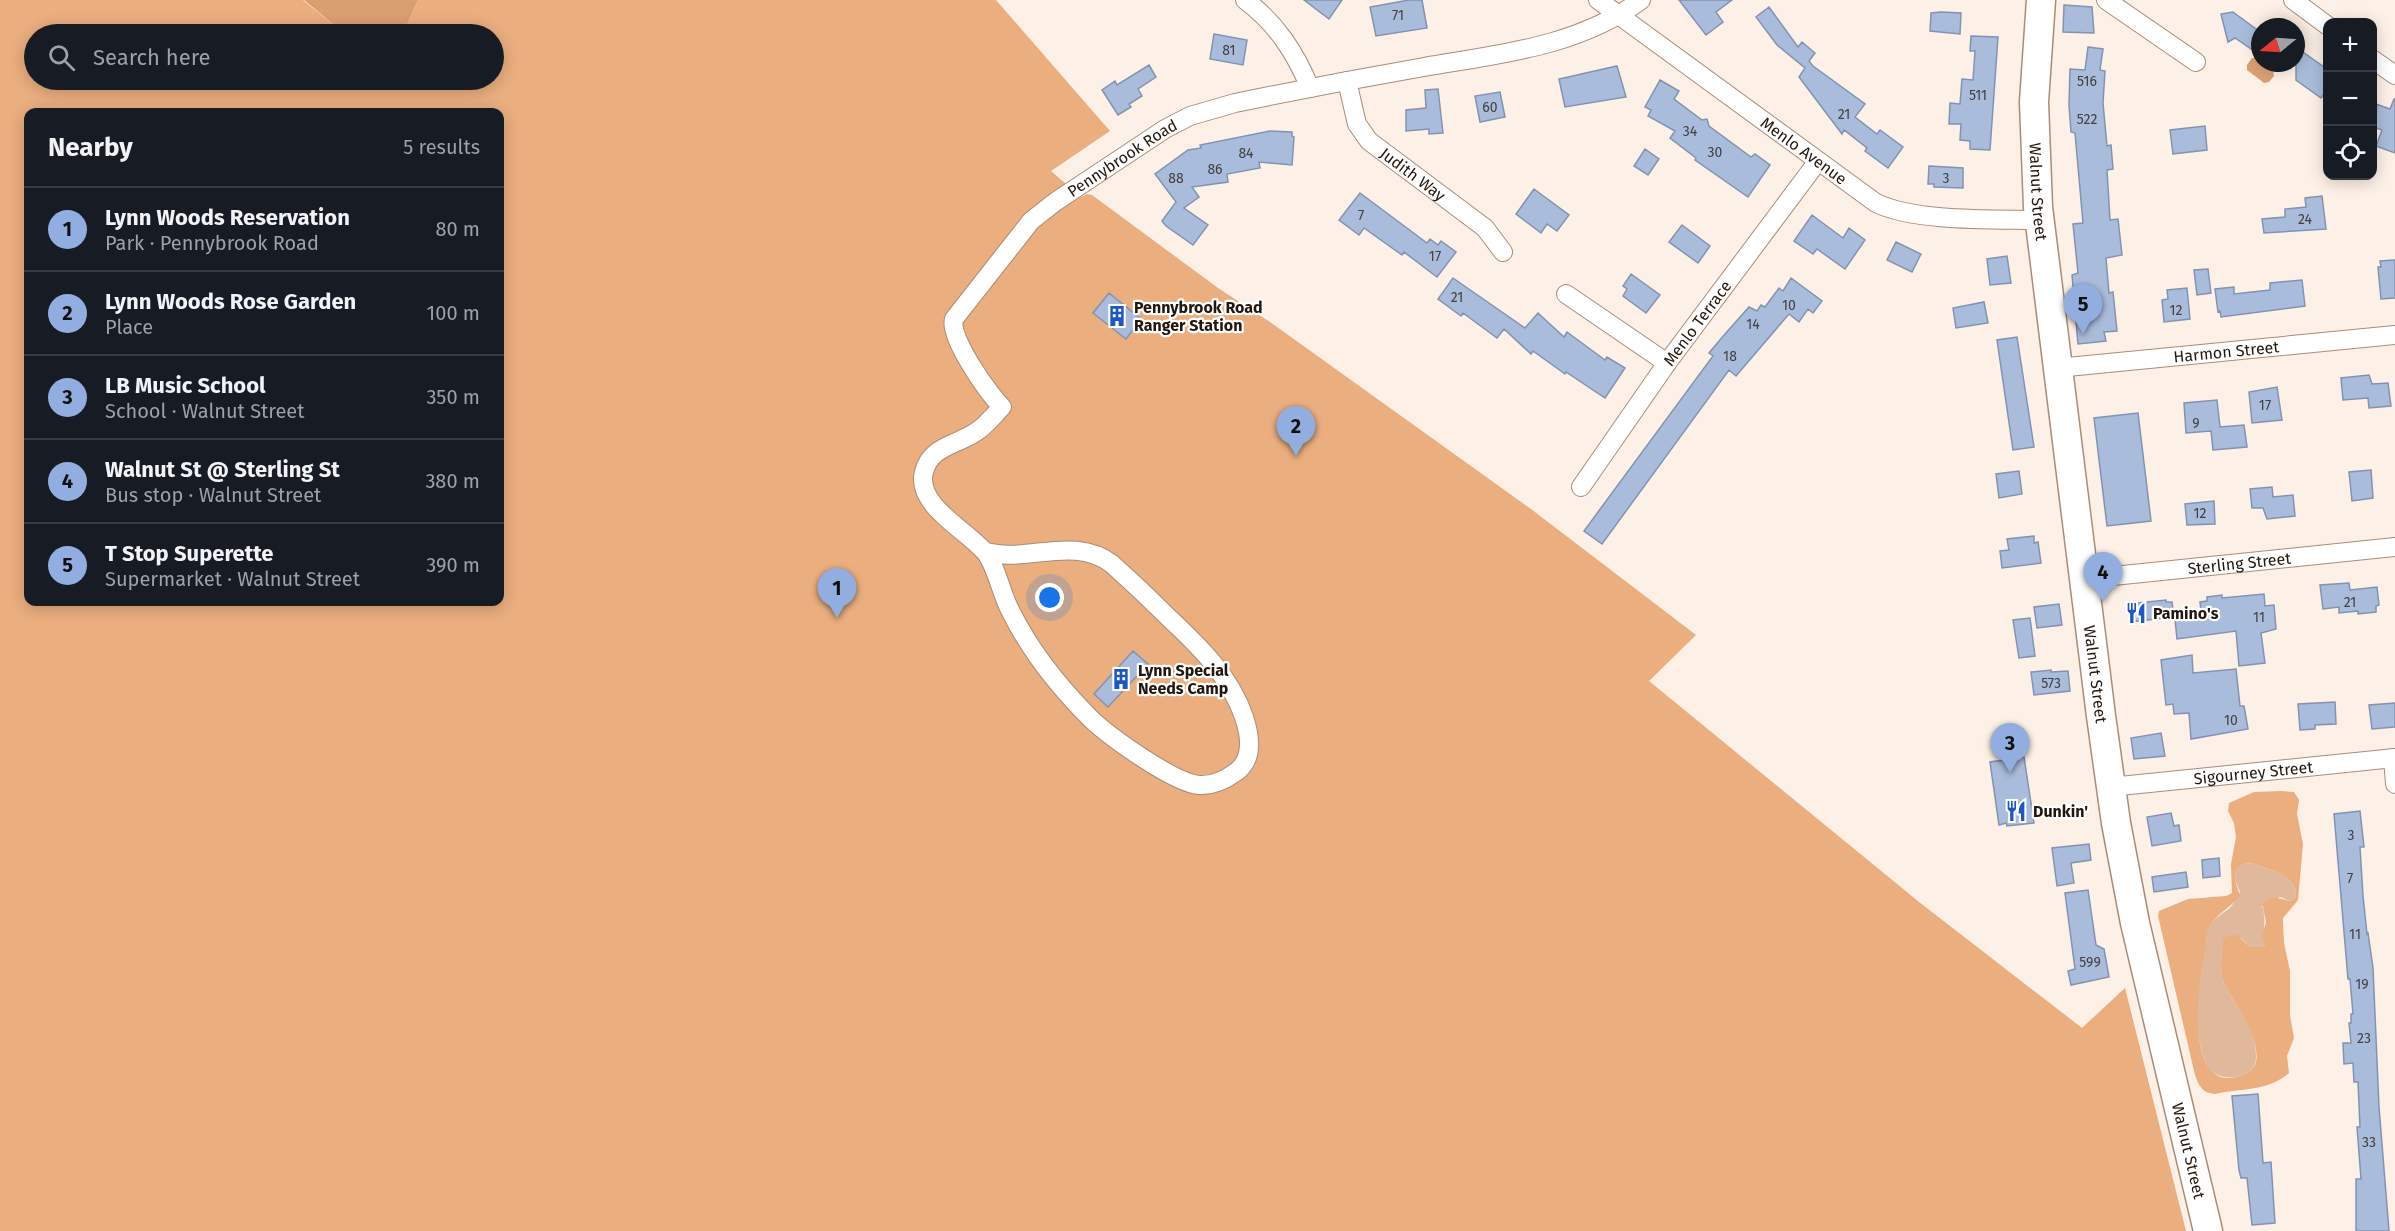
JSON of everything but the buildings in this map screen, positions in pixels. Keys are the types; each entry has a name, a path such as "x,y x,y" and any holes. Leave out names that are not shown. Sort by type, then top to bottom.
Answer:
{"main road":[{"name":"Walnut Street","path":"2041,0 2034,102 2039,220 2110,787 2137,933 2208,1231"}],"street":[{"path":"1245,0 1279,30 1300,62 1310,87"},
{"name":"Menlo Avenue","path":"1598,0 1868,198 1894,211 1916,215 2039,220"},
{"name":"Pennybrook Road","path":"986,552 1013,556 1054,551 1084,551 1098,555 1112,564 1193,640 1224,677 1243,716 1249,739 1248,755 1240,769 1214,783 1198,785 1183,782 1132,750 1092,719 1058,681 1011,612 986,552 947,520 930,499 924,481 924,471 933,455 980,429 1002,407 973,367 954,332 952,324 955,317 1031,221 1141,143 1176,123 1206,111 1310,87 1543,45 1588,31 1619,16 1641,0"},
{"path":"2106,0 2196,62"},
{"path":"2293,0 2323,22"},
{"path":"2377,62 2395,75"},
{"name":"Judith Way","path":"1347,81 1357,124 1365,137 1485,228 1503,252"},
{"name":"Menlo Terrace","path":"1581,487 1667,363 1818,161"},
{"path":"1566,294 1667,363"},
{"name":"Harmon Street","path":"2057,368 2395,335"},
{"name":"Sterling Street","path":"2084,579 2395,547"},
{"path":"2394,758 2395,784"},
{"name":"Sigourney Street","path":"2110,787 2394,758"}],"shaded area":[{"path":"0,0 303,0 333,24 24,24 24,90 504,90 504,24 407,24 418,0 996,0 1110,131 1051,171 1081,197 1087,194 1092,195 1218,288 1270,322 1531,509 1696,635 1649,681 1919,902 2082,1028 2125,988 2186,1231 0,1231"},
{"path":"304,0 418,0 407,24 333,24"},
{"path":"2251,59 2251,72 2273,72 2274,76 2269,82 2264,83 2247,70"},
{"path":"2254,792 2294,792 2299,800 2297,814 2303,844 2298,900 2283,918 2284,943 2290,971 2290,1015 2294,1038 2287,1056 2289,1073 2281,1079 2263,1086 2215,1094 2202,1088 2195,1075 2158,916 2159,911 2188,899 2226,896 2232,893 2231,864 2236,837 2234,823 2228,811 2229,803","holes":["2252,863 2287,878 2295,889 2296,897 2290,901 2274,897 2262,903 2266,922 2262,936 2265,945 2262,947 2250,947 2236,934 2223,938 2222,978 2250,1031 2256,1052 2256,1062 2248,1073 2221,1077 2209,1068 2201,1051 2198,1004 2203,960 2209,928 2215,919 2240,896 2235,880 2236,870 2243,864"]},
{"path":"2252,863 2287,878 2295,889 2296,897 2290,901 2280,897 2262,906 2265,945 2262,947 2250,947 2241,938 2224,938 2222,978 2249,1028 2256,1058 2254,1066 2249,1071 2242,1075 2226,1077 2218,1075 2207,1065 2199,1041 2197,1000 2199,973 2209,926 2230,908 2240,892 2235,880 2236,870 2243,864"}],"place":[{"name":"Pennybrook Road Ranger Station","path":"1117,316"},
{"name":"T Stop Superette","path":"2083,334"},
{"name":"Lynn Woods Rose Garden","path":"1296,456"},
{"name":"Walnut St @ Sterling St","path":"2103,602"},
{"name":"Pamino's","path":"2136,613"},
{"name":"Lynn Woods Reservation","path":"837,618"},
{"name":"Lynn Special Needs Camp","path":"1121,679"},
{"name":"LB Music School","path":"2010,773"},
{"name":"Dunkin'","path":"2016,811"}]}
